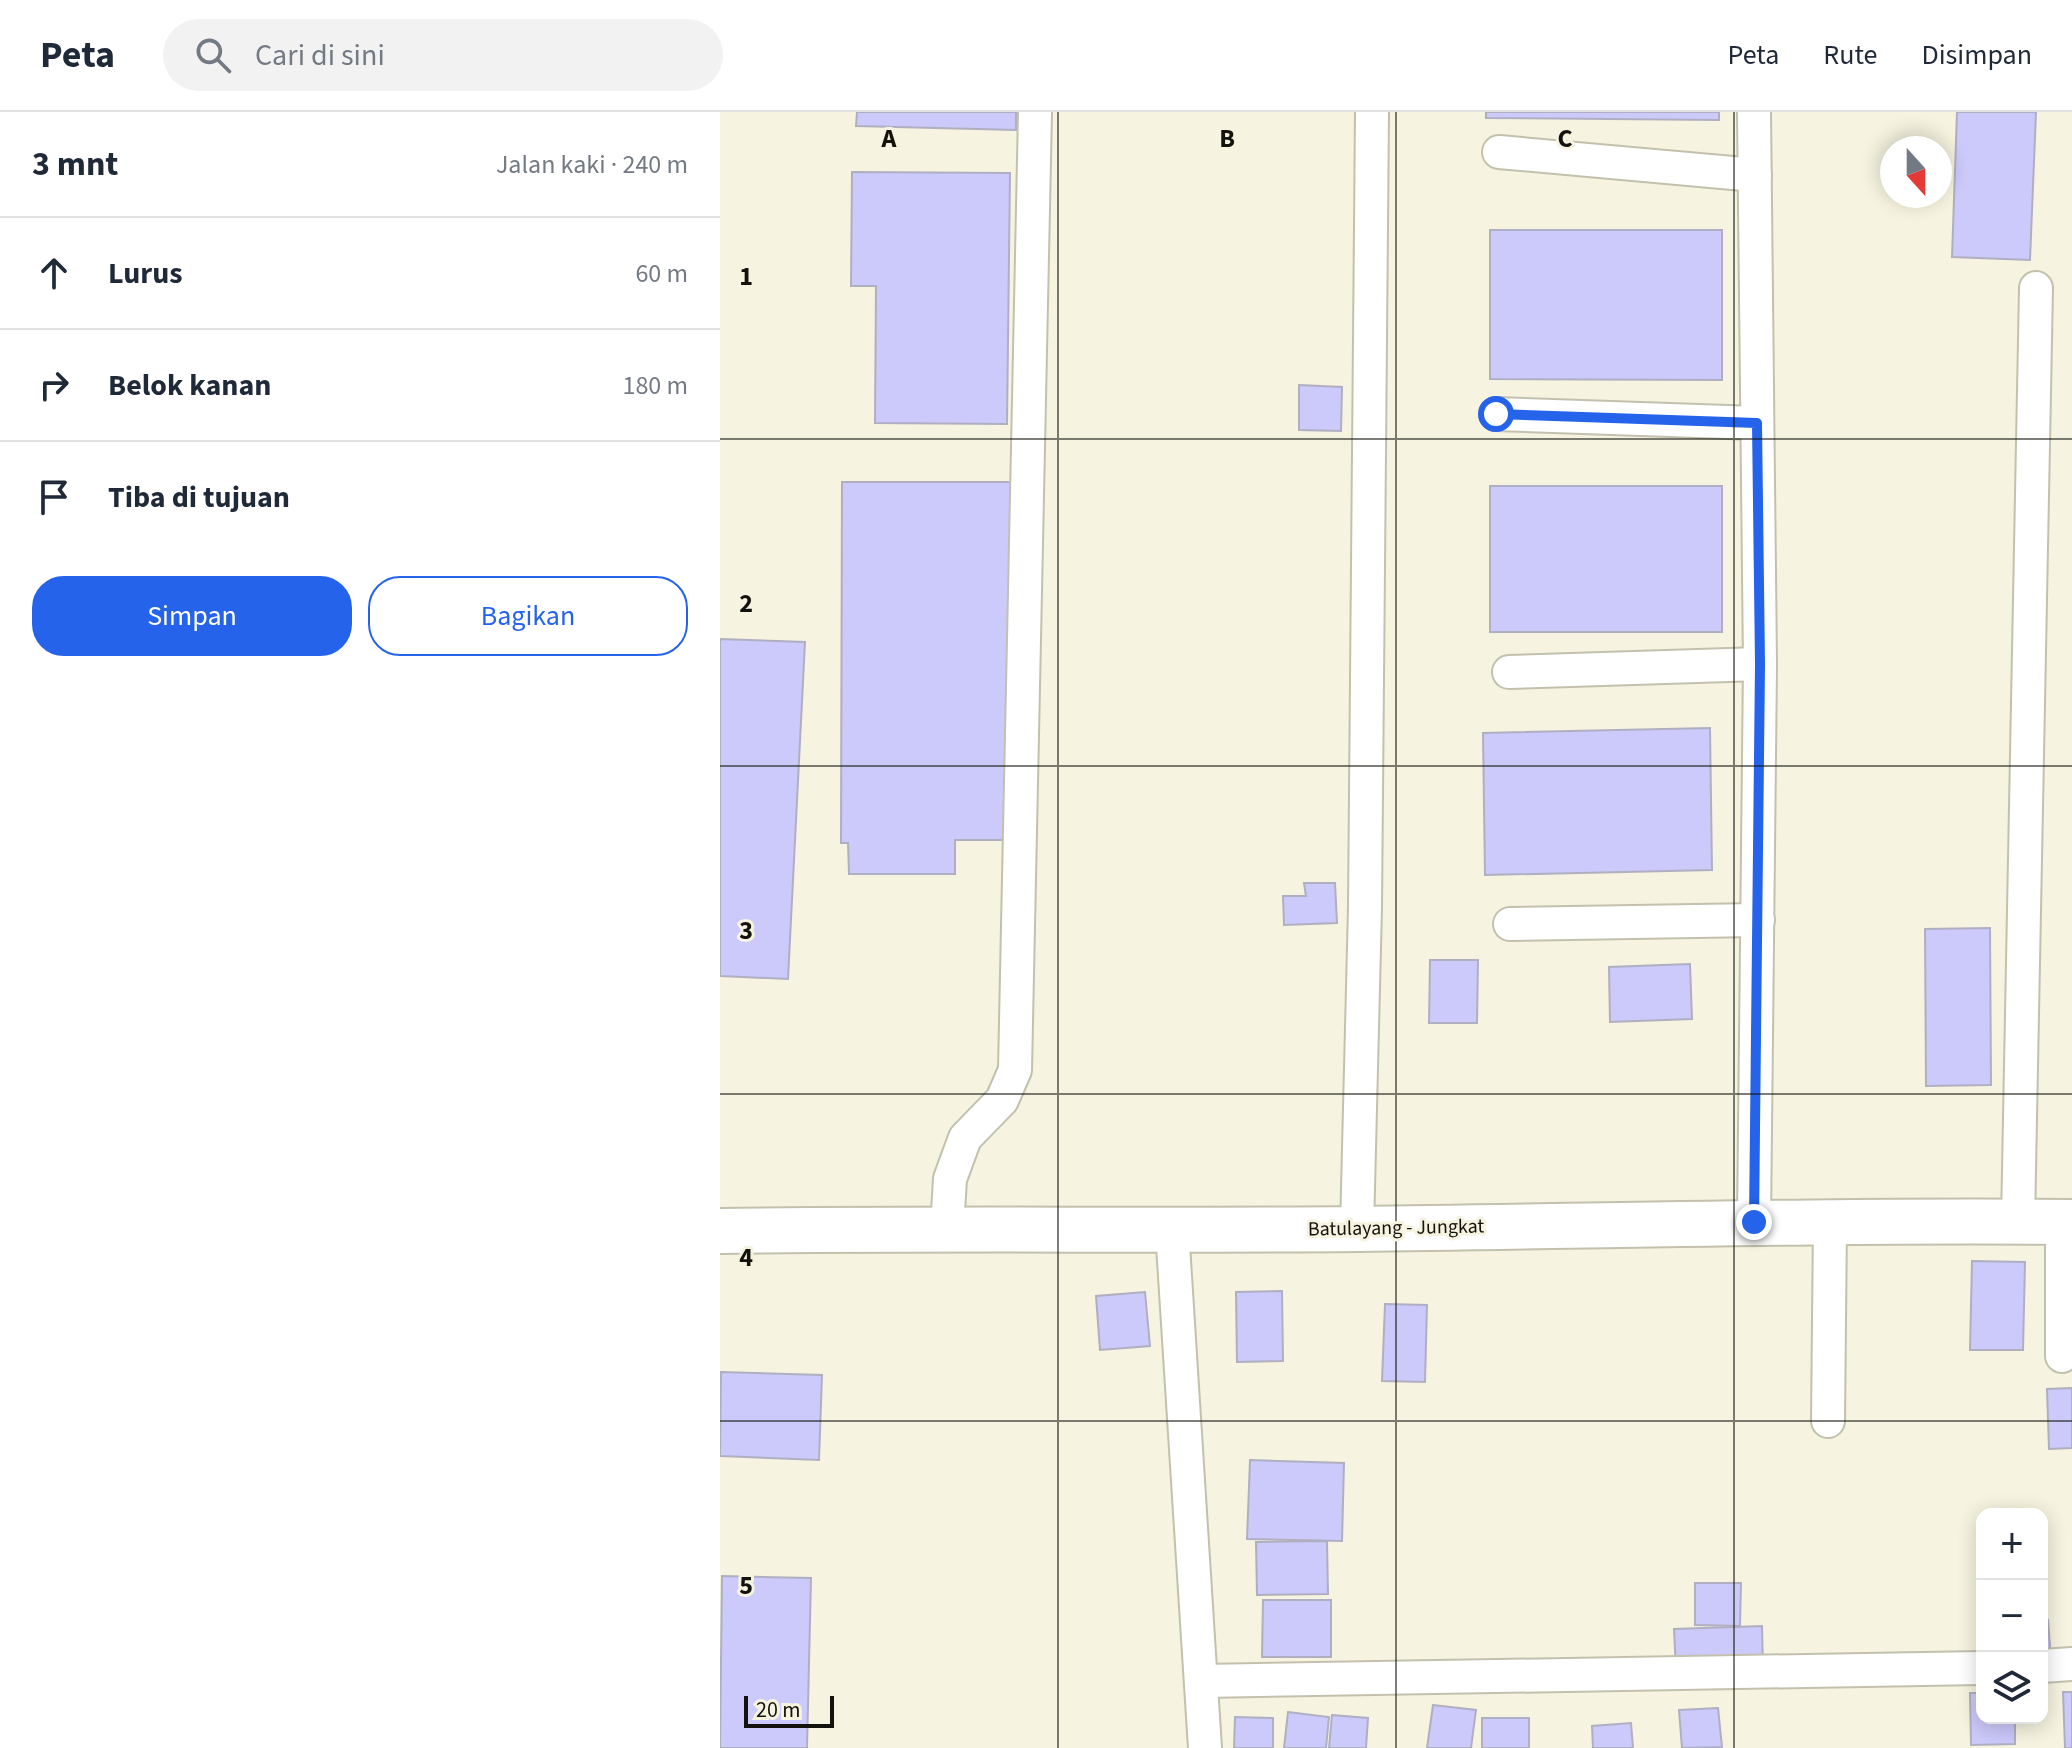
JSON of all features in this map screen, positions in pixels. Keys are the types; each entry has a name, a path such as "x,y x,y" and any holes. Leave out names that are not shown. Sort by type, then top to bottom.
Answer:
{"highway":[{"name":"Batulayang - Jungkat","path":"720,1231 2067,1222"}],"street":[{"path":"947,1228 950,1179 965,1138 1002,1100 1015,1070 1035,112"},
{"path":"1357,1229 1365,907 1372,112"},
{"path":"1754,112 1760,664 1754,1222"},
{"path":"1499,152 1755,175"},
{"path":"2018,1222 2036,288"},
{"path":"1496,414 1757,423"},
{"path":"1509,672 1760,664"},
{"path":"1510,924 1758,920"},
{"path":"1828,1421 1830,1222"},
{"path":"2062,1356 2067,1222"},
{"path":"1172,1229 1205,1748"},
{"path":"2048,1666 2072,1664"},
{"path":"1202,1681 1976,1668"}],"building":[{"path":"857,112 1016,112 1016,130 856,126"},
{"path":"1486,112 1719,112 1719,120 1486,118"},
{"path":"1957,112 2036,112 2030,260 1952,257"},
{"path":"852,172 1010,173 1007,424 875,423 876,286 851,286"},
{"path":"1490,230 1722,230 1722,380 1490,379"},
{"path":"1299,385 1342,387 1341,431 1299,430"},
{"path":"842,482 1010,482 1010,840 955,840 955,874 849,874 848,843 841,843"},
{"path":"1490,486 1722,486 1722,632 1490,632"},
{"path":"720,639 805,642 788,979 720,976"},
{"path":"1710,728 1712,870 1485,875 1483,733"},
{"path":"1304,883 1335,883 1337,923 1284,925 1283,896 1306,896"},
{"path":"1990,928 1991,1085 1926,1086 1925,929"},
{"path":"1430,960 1478,960 1477,1023 1429,1023"},
{"path":"1690,964 1692,1019 1610,1022 1609,967"},
{"path":"1972,1261 2025,1262 2023,1350 1970,1350"},
{"path":"1282,1291 1283,1361 1237,1362 1236,1292"},
{"path":"1145,1292 1150,1346 1100,1350 1096,1296"},
{"path":"1385,1304 1427,1305 1425,1382 1382,1381"},
{"path":"721,1372 822,1375 819,1460 720,1456"},
{"path":"2072,1388 2072,1448 2049,1449 2047,1389"},
{"path":"1250,1460 1344,1463 1342,1541 1247,1539"},
{"path":"1327,1541 1328,1594 1257,1595 1256,1542"},
{"path":"722,1576 811,1578 807,1748 720,1748"},
{"path":"1695,1583 1741,1583 1740,1626 1695,1625"},
{"path":"1263,1600 1331,1600 1331,1657 1262,1657"},
{"path":"2048,1620 2051,1659 2048,1659"},
{"path":"1762,1626 1763,1668 1676,1671 1674,1629"},
{"path":"2063,1692 2072,1692 2072,1748 2065,1748"},
{"path":"1970,1693 1976,1693 1976,1724 2015,1724 2015,1744 1971,1745"},
{"path":"1433,1705 1476,1710 1471,1748 1427,1748"},
{"path":"1718,1708 1722,1747 1682,1748 1679,1710"},
{"path":"1288,1712 1329,1717 1326,1748 1284,1748"},
{"path":"1332,1715 1368,1718 1366,1748 1329,1748"},
{"path":"1235,1717 1273,1718 1273,1748 1234,1748"},
{"path":"1482,1718 1529,1718 1529,1748 1482,1748"},
{"path":"1631,1723 1633,1748 1593,1748 1592,1726"}],"route":[{"path":"1496,414 1757,423 1760,664 1754,1222"}]}
